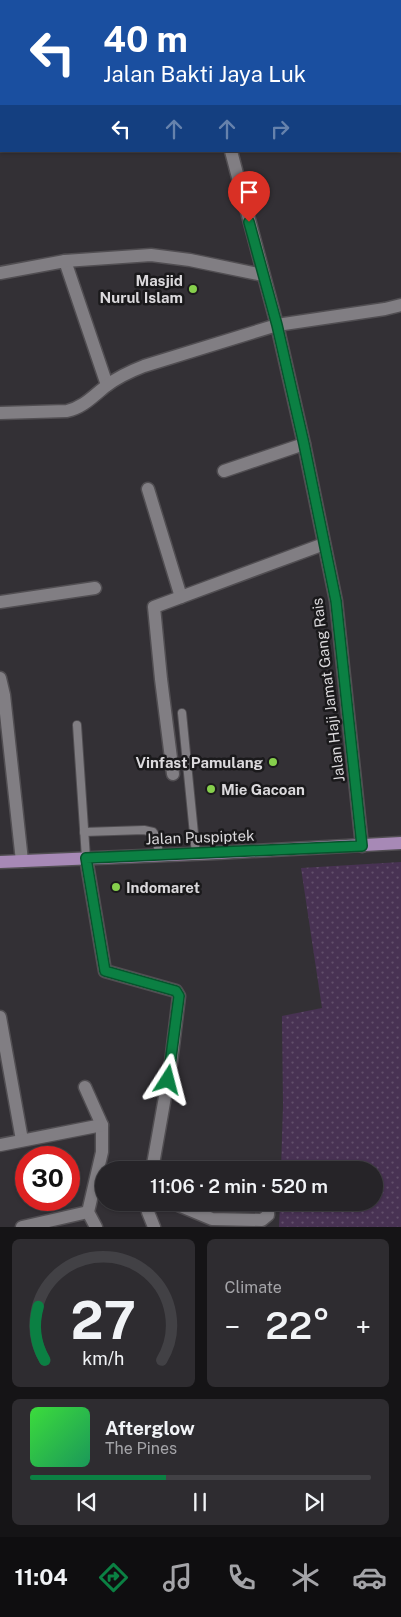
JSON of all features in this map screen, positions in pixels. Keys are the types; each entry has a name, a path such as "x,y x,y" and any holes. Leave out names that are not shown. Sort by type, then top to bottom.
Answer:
{"main road":[{"name":"Jalan Puspiptek","path":"0,862 159,856 401,843"}],"street":[{"name":"Jalan Haji Jamat Gang Rais","path":"231,152 277,325 324,544 338,620 362,846"},
{"path":"0,273 66,261 160,256 263,275"},
{"path":"66,261 107,385"},
{"path":"0,413 67,411 77,408 107,385 144,366 277,325 401,305"},
{"path":"224,471 304,444"},
{"path":"148,490 181,596"},
{"path":"172,774 155,606 324,544"},
{"path":"0,602 95,588"},
{"path":"0,678 4,695 22,861"},
{"path":"86,858 105,971 176,991 179,996 171,1064 154,1161"},
{"path":"0,1017 22,1140"},
{"path":"85,1087 102,1125 102,1152 88,1212 96,1227"},
{"path":"0,1145 102,1125"},
{"path":"148,1211 154,1227"},
{"path":"193,1211 212,1219 262,1220 268,1216 268,1211"},
{"path":"22,1227 88,1212"}],"lane":[{"path":"182,713 196,854"},
{"path":"77,725 86,858"},
{"path":"84,832 144,830 153,832 157,838 159,856"}],"shaded area":[{"path":"401,862 401,1227 279,1227 280,1211 383,1211 383,1161 281,1161 282,1016 322,1008 301,868"}],"place":[{"name":"Masjid Nurul Islam","path":"193,289"},
{"name":"Vinfast Pamulang","path":"273,762"},
{"name":"Mie Gacoan","path":"211,789"},
{"name":"Indomaret","path":"116,887"}],"route":[{"path":"168,1080 179,996 176,991 105,971 86,858 362,846 336,601 304,444 277,325 249,222"}]}
